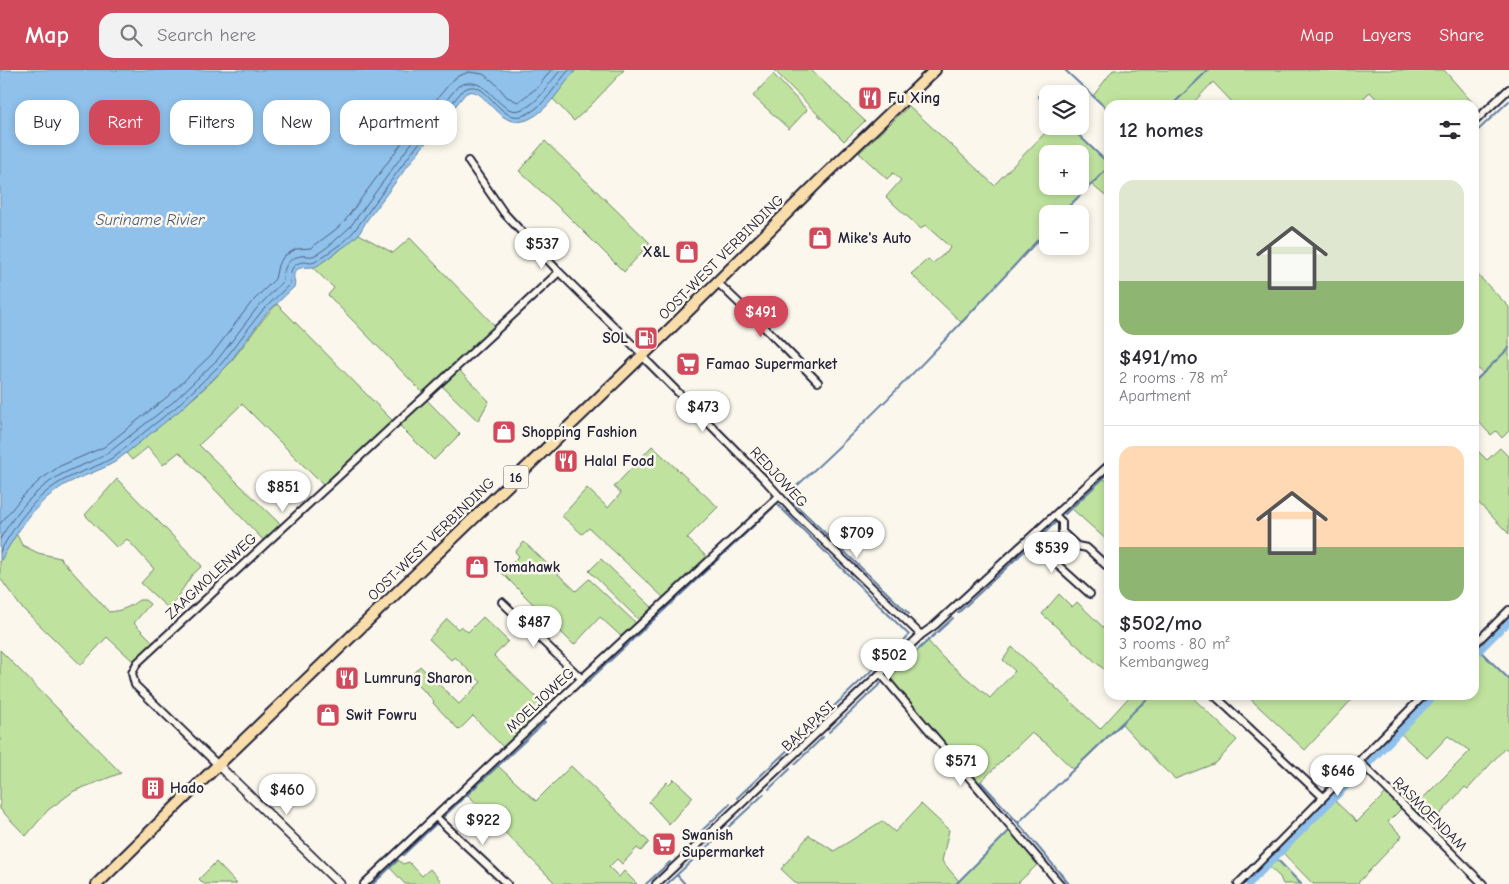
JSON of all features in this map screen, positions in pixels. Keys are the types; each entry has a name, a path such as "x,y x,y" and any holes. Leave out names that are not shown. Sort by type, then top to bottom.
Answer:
{"main road":[{"name":"OOST-WEST VERBINDING","path":"97,884 935,70"}],"street":[{"path":"1479,117 1509,89"},
{"name":"REDJOWEG","path":"468,161 504,213 559,272 643,355 779,496 920,635"},
{"name":"ZAAGMOLENWEG","path":"218,765 136,685 132,672 138,663 559,272"},
{"path":"717,282 818,382"},
{"name":"BAKAPASI","path":"656,884 881,674 920,635 935,626 1104,470"},
{"name":"MOELJOWEG","path":"364,884 439,820 582,679 779,496"},
{"path":"1055,515 1062,522 1062,532 1077,546 1088,548 1104,563"},
{"path":"1029,539 1090,594"},
{"path":"502,602 582,679"},
{"path":"1479,640 1509,610"},
{"path":"881,674 1060,884"},
{"path":"1219,700 1324,796"},
{"path":"1238,884 1419,700"},
{"name":"RASMOENDAM","path":"1359,761 1483,884"},
{"path":"218,765 340,884"},
{"path":"439,820 507,884"}],"green space":[{"path":"576,70 624,70 574,121 553,99"},
{"path":"774,70 811,70 865,121 844,141"},
{"path":"1113,70 1444,70 1470,100 1377,100 1370,92 1361,100 1230,100 1213,82 1196,100 1104,100 1104,106 1093,96"},
{"path":"773,74 807,110 789,129 753,96"},
{"path":"909,106 994,185 1043,135 1078,135 1089,145 1039,145 1039,195 1080,195 1070,205 1039,205 1039,238 962,323 911,274 928,259 933,263 948,251 950,247 925,225 921,229 886,197 901,180 893,173 887,179 859,153"},
{"path":"545,141 650,243 624,272 566,214 519,171"},
{"path":"1089,145 1104,159 1104,195 1091,184 1089,186"},
{"path":"359,234 393,253 410,238 496,327 437,381 422,392 328,295 334,288 313,268 336,253"},
{"path":"1479,276 1509,307 1509,431 1502,438 1496,431 1491,435 1479,422 1479,377 1483,373 1479,369"},
{"path":"277,304 393,421 324,486 242,404 199,445 282,526 265,542 179,452 163,465 148,447 132,460 126,453 178,412 214,379 233,359"},
{"path":"457,368 489,401 478,421 440,384"},
{"path":"425,398 460,434 434,460 398,424"},
{"path":"652,446 718,507 687,538 709,559 665,599 589,528 582,534 562,516 587,488 608,508 621,493 614,487"},
{"path":"1500,448 1509,457 1509,534 1479,503 1479,452 1487,460"},
{"path":"117,479 202,566 192,575 169,609 141,583 154,569 127,539 117,548 85,515"},
{"path":"1104,479 1104,538 1071,508"},
{"path":"16,533 22,545 38,553 60,558 109,612 125,608 139,600 145,600 150,604 134,623 154,643 135,663 107,637 81,665 21,607 0,578 0,562"},
{"path":"524,542 576,591 589,579 637,624 623,638 600,617 574,645 502,573 519,556 515,552"},
{"path":"601,559 654,609 640,621 589,571"},
{"path":"1059,594 1072,607 1077,602 1104,628 1104,670 1042,614"},
{"path":"483,617 508,641 494,656 547,708 505,749 473,716 459,730 410,677 420,666 459,704 481,682 455,657 451,660 429,639 447,619 458,629 461,626 468,632"},
{"path":"928,641 942,657 990,698 1015,671 1003,660 1012,647 1100,729 1126,700 1195,700 1237,740 1216,763 1175,779 1122,724 1074,770 1046,743 1031,733 977,785 887,678"},
{"path":"0,650 121,773 74,791 48,810 26,836 0,809"},
{"path":"1479,650 1509,679 1509,751 1505,748 1468,789 1465,787 1429,826 1412,809 1470,751 1448,736 1427,758 1399,732 1430,700 1479,700"},
{"path":"1251,700 1351,700 1305,750"},
{"path":"498,766 536,801 571,766 649,842 641,851 637,848 622,864 617,859 609,867 619,877 624,871 637,884 556,884 467,794"},
{"path":"674,779 693,797 669,824 649,802 667,782 669,784"},
{"path":"1386,793 1402,808 1388,822 1402,836 1357,884 1313,884 1281,851 1333,799 1357,822"},
{"path":"921,804 949,830 942,861 959,881 1010,830 1039,863 1017,884 797,884 781,869 809,835 834,851 882,821 895,832"},
{"path":"1275,857 1301,884 1283,884 1280,877 1267,865"},
{"path":"398,860 403,864 409,862 422,876 430,869 441,881 437,884 405,884 390,868"},
{"path":"216,862 237,884 204,884 199,879"}],"water":[{"name":"Suriname Rivier","path":"0,70 576,70 542,111 527,120 516,121 506,119 485,99 472,92 465,94 457,104 457,100 340,100 340,145 424,145 367,220 359,234 317,266 301,268 296,271 294,274 294,287 265,315 226,367 179,411 115,462 68,483 46,498 28,518 0,562"}],"waterway":[{"path":"1065,70 1104,106"},
{"path":"1177,100 1208,70"},
{"path":"1479,129 1509,101"},
{"path":"1078,135 1104,159"},
{"path":"1070,205 1104,172"},
{"path":"909,614 793,502 789,493 856,430 921,364 1039,239"},
{"path":"1479,377 1509,348"},
{"path":"1065,514 1104,478"},
{"path":"714,563 777,504 909,635 892,652"},
{"path":"1037,540 1057,521"},
{"path":"958,613 1032,544"},
{"path":"582,687 709,568"},
{"path":"890,675 953,618"},
{"path":"1505,626 1509,621"},
{"path":"1479,651 1500,630"},
{"path":"1479,650 1509,679"},
{"path":"737,798 888,655"},
{"path":"829,732 881,683"},
{"path":"1018,823 1146,700"},
{"path":"1368,764 1430,700"},
{"path":"441,819 545,722"},
{"path":"795,764 823,737"},
{"path":"769,789 790,769"},
{"path":"1249,884 1359,773"},
{"path":"981,782 1069,884"},
{"path":"667,884 764,794"},
{"path":"692,840 730,804"},
{"path":"403,855 438,822"},
{"path":"956,884 1008,832"},
{"path":"1275,857 1301,884"},
{"path":"373,884 398,860"},
{"path":"646,884 670,862"},
{"path":"677,875 685,884"}],"place":[{"name":"Fu Xing","path":"870,98"},
{"name":"Mike's Auto","path":"820,238"},
{"name":"X&L","path":"687,252"},
{"name":"SOL","path":"646,338"},
{"name":"Famao Supermarket","path":"688,364"},
{"name":"Shopping Fashion","path":"504,432"},
{"name":"Halal Food","path":"566,461"},
{"name":"Tomahawk","path":"477,567"},
{"name":"Lumrung Sharon","path":"347,678"},
{"name":"Swit Fowru","path":"328,715"},
{"name":"Hado","path":"153,788"},
{"name":"Swanish Supermarket","path":"664,844"}]}
